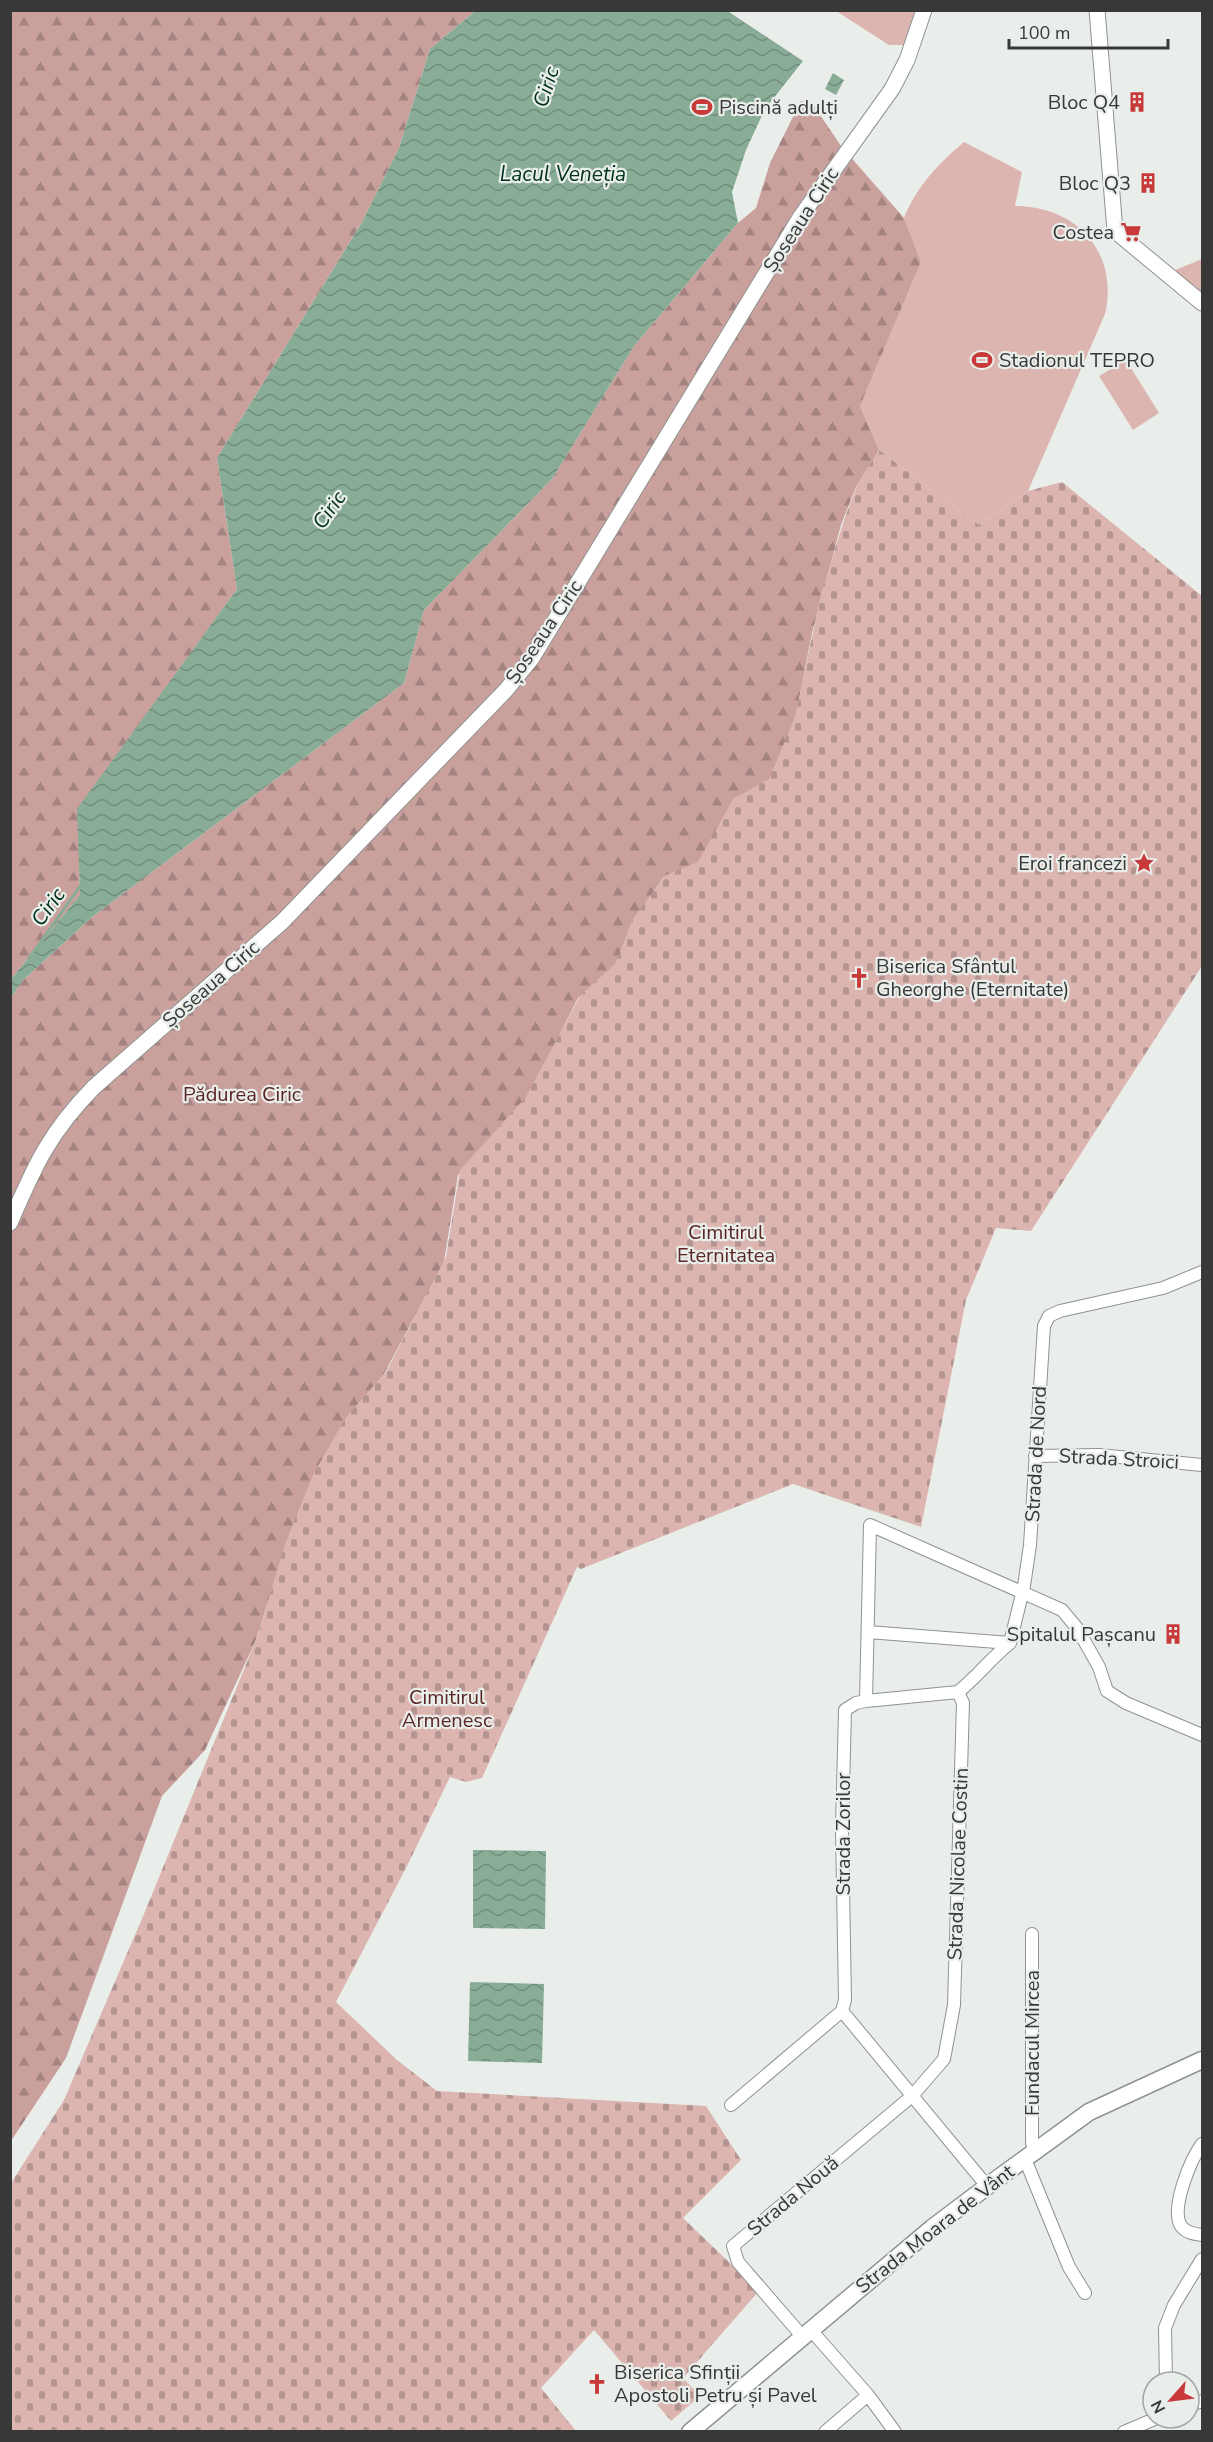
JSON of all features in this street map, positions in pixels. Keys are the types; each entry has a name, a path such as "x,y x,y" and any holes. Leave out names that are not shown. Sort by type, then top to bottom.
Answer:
{"main road":[{"name":"Strada Moara de Vânt","path":"693,2431 806,2332 932,2228 987,2186 1089,2112 1203,2060"}],"street":[{"name":"Șoseaua Ciric","path":"10,1223 39,1156 66,1115 94,1087 282,922 506,690 532,658 801,216 892,88 907,60 924,10"},
{"path":"1097,10 1116,231 1203,303"},
{"name":"Strada de Nord","path":"1010,1643 1030,1545 1044,1326 1049,1316 1060,1311 1163,1288 1203,1272"},
{"name":"Strada Stroici","path":"1035,1456 1099,1455 1203,1465"},
{"path":"1010,1643 993,1656 972,1681 958,1692 866,1701 870,1525 1062,1610 1077,1628 1099,1667 1107,1691 1115,1698 1203,1735"},
{"path":"868,1632 1010,1643"},
{"name":"Strada Nicolae Costin","path":"912,2096 944,2059 954,2005 963,1703 958,1692"},
{"name":"Strada Zorilor","path":"842,2011 845,2000 842,1829 845,1710 856,1703 866,1701"},
{"name":"Fundacul Mircea","path":"1032,1934 1032,2143 1030,2155 1069,2267 1085,2293"},
{"path":"731,2105 842,2011 987,2186"},
{"name":"Strada Nouă","path":"806,2332 738,2262 733,2246 912,2096"},
{"path":"1203,2144 1187,2172 1178,2210 1181,2227 1187,2232 1203,2235"},
{"path":"1166,2370 1165,2328 1174,2306 1203,2259"},
{"path":"806,2332 868,2395 895,2432"},
{"path":"825,2432 868,2395"},
{"path":"1124,2432 1141,2425"}],"green space":[{"path":"11,11 475,11 430,49 399,148 361,224 217,458 237,589 78,809 80,895 11,979"},
{"path":"836,11 917,11 905,45 889,45"},
{"name":"Pădurea Ciric","path":"801,101 812,103 841,146 904,218 921,262 860,406 879,450 856,487 841,525 812,633 794,725 768,783 699,862 664,877 632,922 615,968 578,998 527,1099 458,1175 444,1262 384,1374 345,1421 284,1551 256,1640 205,1750 162,1796 66,2058 11,2141 11,998 22,981 92,917 404,683 424,610 552,479 634,346 738,223 756,208 770,163"},
{"name":"Stadionul TEPRO","path":"964,142 1022,172 1015,206 1037,208 1057,214 1074,224 1088,237 1099,253 1106,271 1108,292 1105,314 1028,491 979,525 879,450 860,406 921,262 904,218 909,206 929,176"},
{"path":"1202,259 1202,290 1197,296 1168,273"},
{"path":"1126,360 1159,413 1133,430 1099,376"},
{"name":"Cimitirul Eternitatea","path":"879,450 979,525 1028,491 1062,482 1202,596 1202,966 1031,1231 996,1228 966,1300 921,1527 793,1484 581,1569 577,1567 482,1778 466,1782 450,1777 409,1862 336,2002 397,2060 437,2091 706,2106 741,2160 683,2218 759,2291 683,2378 700,2396 671,2421 594,2330 541,2388 576,2431 11,2432 11,2183 64,2100 144,1914 258,1635 285,1544 313,1475 346,1417 386,1372 446,1257 460,1170 526,1097 580,996 615,964 633,919 666,875 698,862 733,799 769,779 795,717 821,594 844,520 858,483"}],"water":[{"name":"Lacul Veneția","path":"726,10 803,61 765,109 746,150 732,192 738,223 634,346 552,479 424,610 404,683 92,917 22,981 11,998 11,979 80,895 77,809 237,589 217,458 361,224 399,148 430,49 475,11"},
{"path":"833,73 844,80 836,95 825,89"},
{"path":"473,1850 546,1851 545,1929 473,1928"},
{"path":"470,1982 544,1984 542,2063 468,2061"}],"waterway":[{"name":"Ciric","path":"29,958 81,885"}],"place":[{"name":"Bloc Q4","path":"1137,102"},
{"name":"Piscină adulți","path":"702,107"},
{"name":"Bloc Q3","path":"1148,183"},
{"name":"Costea","path":"1131,232"},
{"name":"Stadionul TEPRO","path":"982,360"},
{"name":"Eroi francezi","path":"1144,863"},
{"name":"Biserica Sfântul Gheorghe (Eternitate)","path":"859,978"},
{"name":"Spitalul Pașcanu","path":"1173,1634"},
{"name":"Biserica Sfinții Apostoli Petru și Pavel","path":"597,2384"}],"park label":[{"name":"Cimitirul Armenesc","path":"447,1708"}]}
